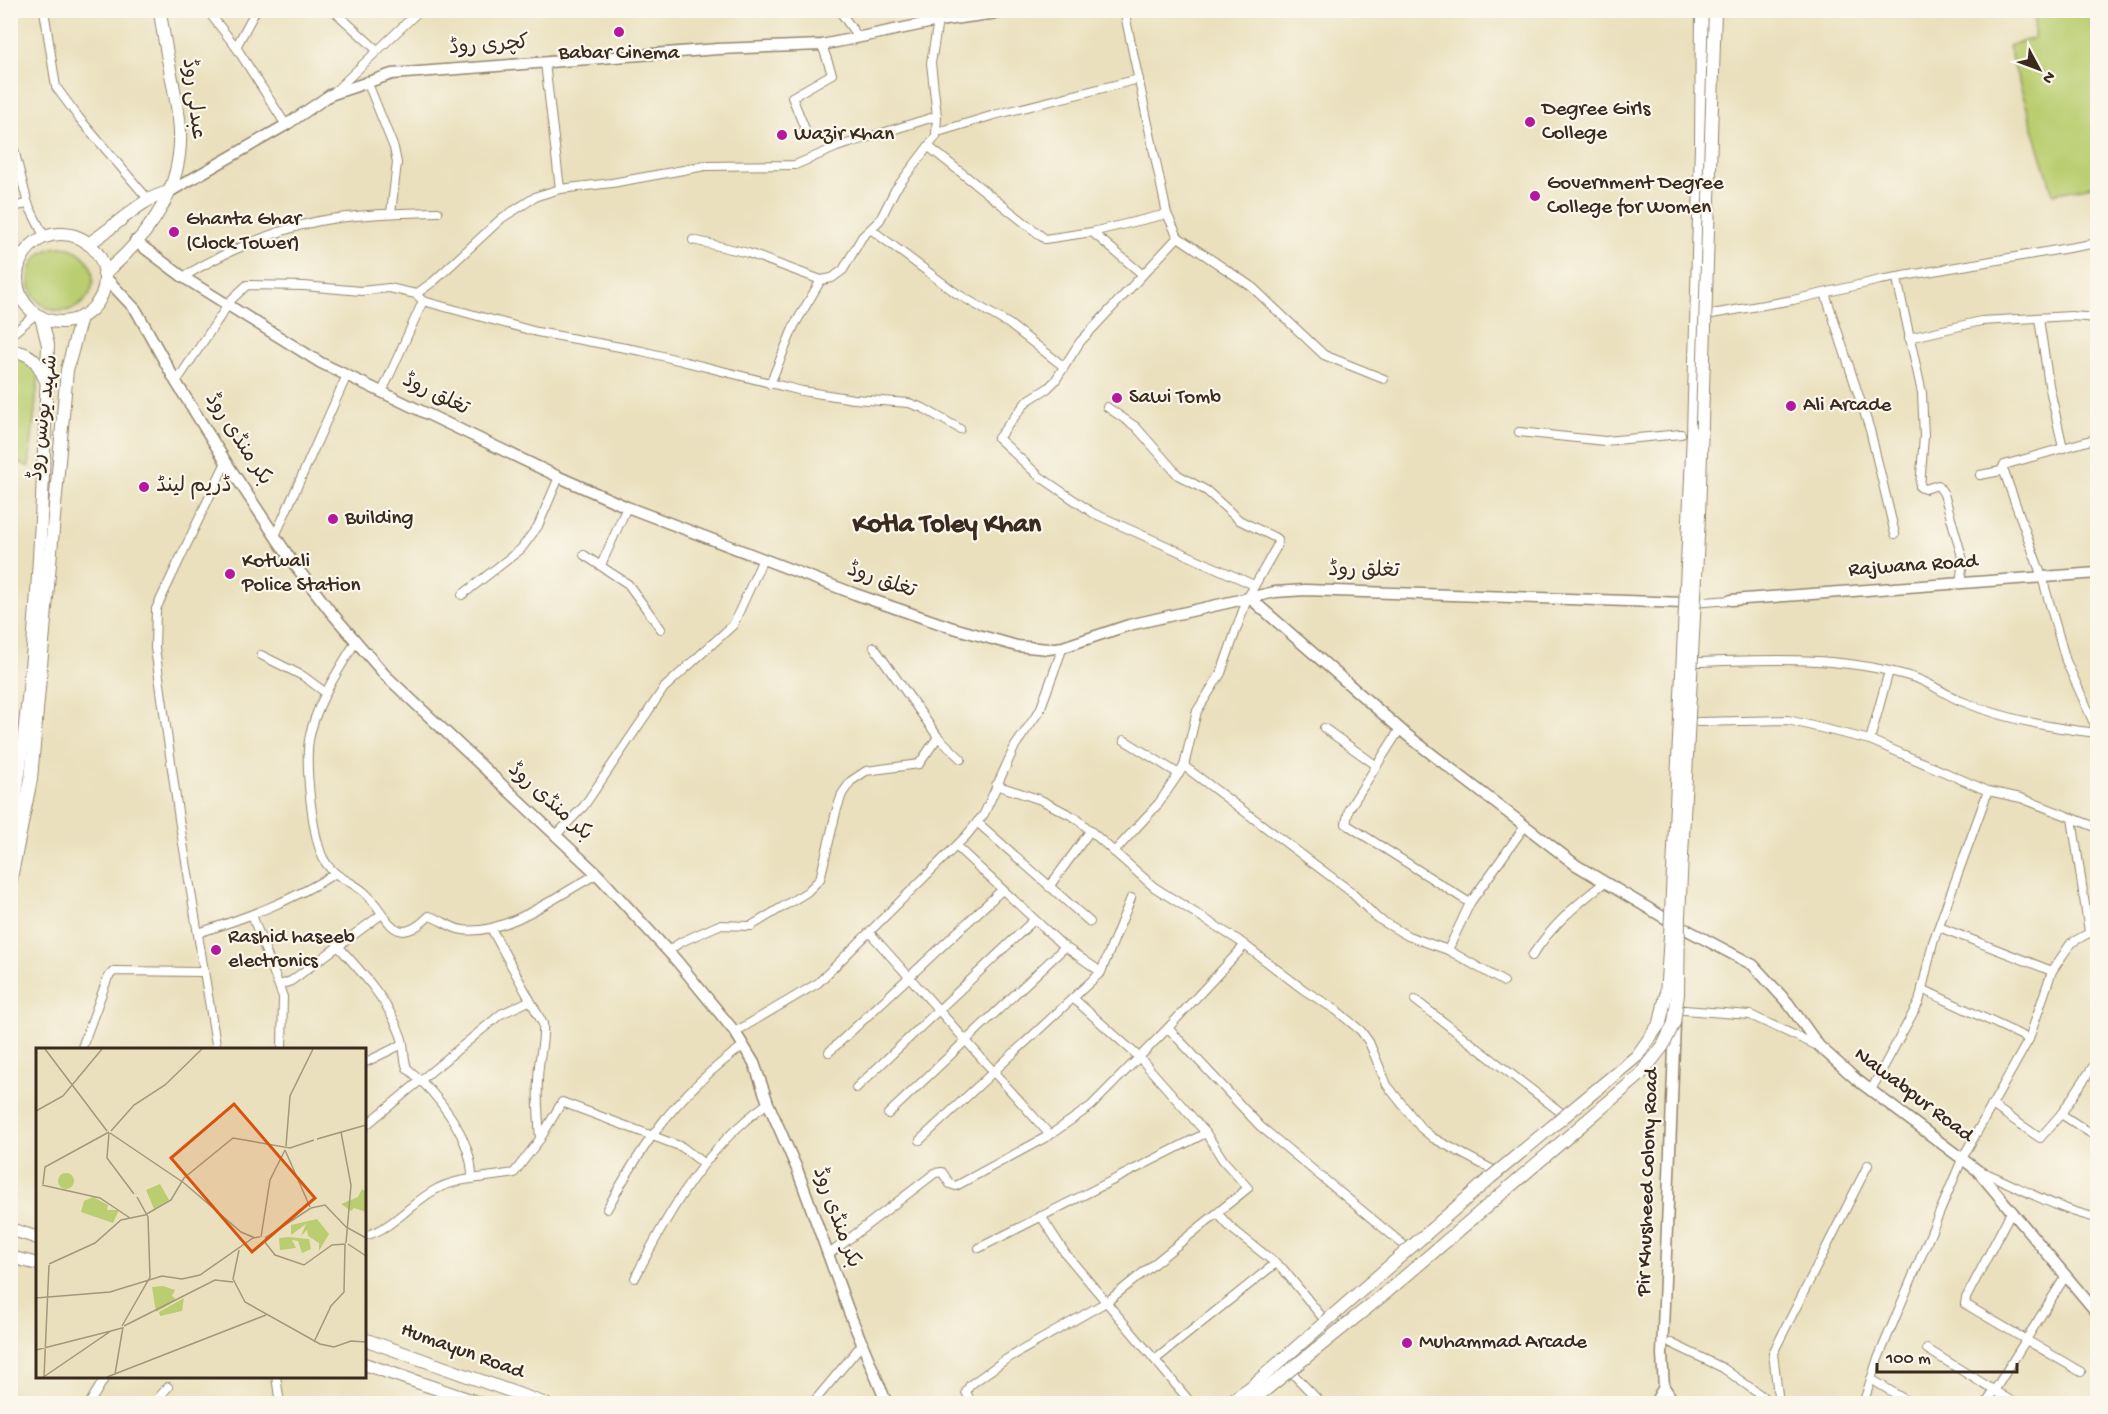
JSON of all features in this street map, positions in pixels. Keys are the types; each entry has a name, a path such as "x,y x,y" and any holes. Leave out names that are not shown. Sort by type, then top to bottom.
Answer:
{"main road":[{"name":"عبدلی روڈ","path":"104,276 164,207 180,145 179,122 160,10"},
{"path":"1227,1404 1251,1387 1490,1178 1637,1056 1660,1023 1666,995 1670,936 1693,433 1701,147 1702,10"},
{"path":"1248,1404 1388,1291 1640,1075 1663,1046 1680,1010 1715,10"},
{"path":"88,244 109,232 148,199 169,192"},
{"path":"67,235 88,244 99,257 104,276 98,300 81,317 65,322 38,315 22,298 14,275 30,248 45,238 67,235"},
{"name":"شہید یونس روڈ","path":"10,830 30,686 45,469 48,345 38,315"},
{"name":"شہید یونس روڈ","path":"10,883 31,779 67,370 81,317"},
{"path":"10,351 20,351 37,360 46,382"},
{"path":"10,1229 36,1237"},
{"path":"10,1257 36,1264"},
{"name":"Humayun Road","path":"366,1340 546,1404"},
{"name":"Humayun Road","path":"366,1365 483,1404"}],"street":[{"path":"44,10 56,87 79,118 148,199"},
{"path":"207,10 236,47 286,125"},
{"path":"236,47 256,10"},
{"path":"333,10 377,50"},
{"path":"839,10 858,37"},
{"name":"کچری روڈ","path":"169,192 286,125 330,95 392,74 718,49 822,45 938,21 1019,10"},
{"path":"1124,10 1167,214 1178,237 1252,287 1324,355 1384,379"},
{"path":"330,95 420,11"},
{"path":"693,240 748,253 820,280 832,278 843,270 862,237 872,230 895,190 938,132 931,63 938,21"},
{"path":"805,129 792,98 832,74 822,45"},
{"path":"545,63 560,189"},
{"path":"938,132 994,114 1139,79"},
{"path":"367,81 394,148 397,163 392,213"},
{"path":"416,294 520,205 560,189 612,183 705,166 795,165 837,147 937,116"},
{"path":"10,134 28,204 45,238"},
{"path":"929,147 1045,240 1092,232 1167,214"},
{"path":"10,207 28,204"},
{"path":"183,277 228,253 294,228 338,218 438,212"},
{"path":"872,230 956,293 1009,324 1063,366"},
{"path":"1092,232 1142,274"},
{"path":"1178,237 1092,329 1048,388 1022,405 1000,433 1000,442 1039,476 1093,513 1254,585"},
{"name":"تغلق روڈ","path":"135,241 183,277 291,346 559,477 627,507 855,594 988,638 1035,649 1063,647 1129,625 1275,592 1305,590 1684,603"},
{"path":"1712,314 2097,243"},
{"name":"بکر منڈی روڈ","path":"104,276 136,310 176,382 297,568 356,641 385,675 427,716 597,874 668,951 735,1032 754,1063 768,1103 797,1168 849,1312 864,1343 887,1404"},
{"path":"1897,279 1922,393 1924,436 1920,487 1925,489 1938,485 1944,494 1963,560 1960,584"},
{"path":"770,384 794,326 820,280"},
{"path":"176,382 238,291 247,285 304,286 360,291 389,288 416,294 423,301 537,332 642,351 770,384 854,399 909,403 923,408 960,429"},
{"path":"1825,292 1870,430 1895,534"},
{"path":"382,392 423,301"},
{"path":"10,336 38,315"},
{"path":"1909,339 1981,321 2071,316 2097,318"},
{"path":"2039,319 2049,385 2063,448"},
{"path":"276,536 347,375"},
{"path":"1107,407 1136,427 1178,475 1207,490 1239,520 1278,539 1277,546 1248,599 1221,673 1197,711 1184,766 1159,803 1114,852"},
{"path":"1519,432 1605,441 1681,434"},
{"path":"1980,475 1996,473 2003,469 2004,465 2097,438"},
{"path":"217,1048 203,972 155,648 155,619 156,609 226,462"},
{"path":"2003,469 2042,577 2066,661 2097,733"},
{"path":"462,595 522,549 538,526 559,477"},
{"path":"601,565 627,507"},
{"path":"584,555 628,584 661,629"},
{"path":"556,836 584,806 664,688 733,625 763,559"},
{"name":"Rajwana Road","path":"1731,600 2097,573"},
{"name":"Nawabpur Road","path":"1248,599 1400,729 1576,865 1688,931 1753,965 1788,1003 1819,1046 1871,1090 1963,1157 1977,1170 2097,1314"},
{"path":"1684,603 1731,600"},
{"path":"356,641 326,693 309,739 308,766 319,847 333,874 365,893 386,922 398,930 414,929 429,916 462,930 492,930 514,921 597,874"},
{"path":"874,647 938,737 961,759"},
{"path":"735,1032 806,993 957,847 977,822 1016,746 1040,710 1063,647"},
{"path":"261,655 303,676 326,693"},
{"path":"1700,662 1792,658 1832,661 1889,671 1913,677 1981,708 2046,727 2097,733"},
{"path":"1870,740 1889,671"},
{"path":"1698,722 1788,720 1870,740 1988,790 2021,798 2097,828"},
{"path":"1324,728 1377,766"},
{"path":"1400,729 1349,808 1346,824 1470,903"},
{"path":"668,951 681,942 719,925 751,926 807,892 820,879 836,812 845,788 866,771 918,764 938,737"},
{"path":"1124,740 1179,774"},
{"path":"1184,766 1350,891 1377,918 1408,936 1448,950 1504,982"},
{"path":"996,785 1058,807 1177,904 1245,945 1361,1031 1374,1050 1387,1085 1421,1128 1433,1138 1494,1170"},
{"path":"1871,1090 1910,1022 1922,990 1939,927 1988,790"},
{"path":"2072,818 2089,932"},
{"path":"977,822 1090,922"},
{"path":"1448,950 1470,903 1525,826"},
{"path":"1049,887 1090,831"},
{"path":"957,847 1065,947 1101,972"},
{"path":"198,933 252,915 315,886 333,874"},
{"path":"1532,956 1560,918 1605,882"},
{"path":"829,1052 1002,890"},
{"path":"920,1140 1101,972 1131,898"},
{"path":"280,985 291,981 382,914"},
{"path":"252,915 280,985 284,1011 280,1037 282,1048"},
{"path":"856,1088 1034,920"},
{"path":"1939,927 2052,971"},
{"path":"1863,1404 1871,1379 1963,1157 2029,1039 2052,971 2071,942 2097,928"},
{"path":"492,930 514,966 529,1001 543,1024 538,1089 540,1139"},
{"path":"870,933 1050,1135"},
{"path":"337,945 362,973 396,1023 403,1044 407,1068 423,1081 468,1148 472,1164 472,1179"},
{"path":"828,1254 935,1173 941,1171 950,1184 956,1186 1050,1135 1091,1106 1245,945"},
{"path":"888,1114 1065,947"},
{"path":"82,1048 108,977 114,971 203,972"},
{"path":"1922,990 2029,1039"},
{"path":"972,1404 966,1389 981,1376 1108,1301 1247,1191 1248,1185 1223,1160 1206,1133 1139,1057 1073,998"},
{"path":"1415,1000 1563,1114"},
{"path":"366,1125 423,1081 501,1014 529,1001"},
{"path":"1680,1010 1750,1015 1784,1028 1819,1046"},
{"name":"Pir Khusheed Colony Road","path":"1664,1387 1662,1355 1680,1010"},
{"path":"1168,1028 1260,1126 1405,1246"},
{"path":"366,1062 403,1044"},
{"path":"607,1209 651,1134 685,1094 707,1073 743,1046"},
{"path":"1992,1105 2040,1138 2061,1114 2097,1059"},
{"path":"366,1235 379,1232 435,1190 472,1179 514,1173 540,1139 562,1102 682,1147 703,1163"},
{"path":"635,1278 686,1185 703,1163 768,1103"},
{"path":"2061,1114 2097,1138"},
{"path":"979,1248 1206,1133"},
{"path":"1779,1404 1773,1353 1868,1165"},
{"path":"1977,1170 2010,1182 2056,1207 2097,1218"},
{"path":"2012,1210 1965,1304 2081,1372"},
{"path":"1218,1214 1231,1228 1276,1263 1322,1317"},
{"path":"1041,1216 1065,1253 1108,1301 1192,1404"},
{"path":"1155,1359 1276,1263"},
{"path":"1986,1404 2065,1277"},
{"path":"812,1404 864,1343"},
{"path":"1671,1343 1723,1368 1773,1404"},
{"path":"1927,1349 2016,1404"},
{"path":"1295,1376 1322,1404"},
{"path":"89,1404 105,1378"},
{"path":"276,1378 280,1404"},
{"path":"1871,1379 1912,1404"},
{"path":"153,1404 168,1387"},
{"path":"1654,1404 1664,1387 1675,1404"}],"green space":[{"path":"2035,11 2097,11 2098,185 2053,194 2008,46 2034,38"},
{"path":"61,247 73,249 84,256 91,267 93,279 91,291 84,302 73,309 61,311 49,309 38,302 31,291 29,279 31,267 38,256 49,249"},
{"path":"11,355 31,363 39,371 29,467 11,459"}],"place":[{"name":"Babar Cinema","path":"619,32"},
{"name":"Degree Girls College","path":"1530,122"},
{"name":"Wazir Khan","path":"782,135"},
{"name":"Government Degree College for Women","path":"1535,196"},
{"name":"Ghanta Ghar (Clock Tower)","path":"174,232"},
{"name":"Sawi Tomb","path":"1117,398"},
{"name":"Ali Arcade","path":"1791,406"},
{"name":"ڈریم لینڈ","path":"144,487"},
{"name":"Building","path":"333,519"},
{"name":"Kotwali Police Station","path":"230,574"},
{"name":"Rashid haseeb electronics","path":"216,950"},
{"name":"Muhammad Arcade","path":"1407,1343"}],"district":[{"name":"Kotla Toley Khan","path":"947,526"}]}
